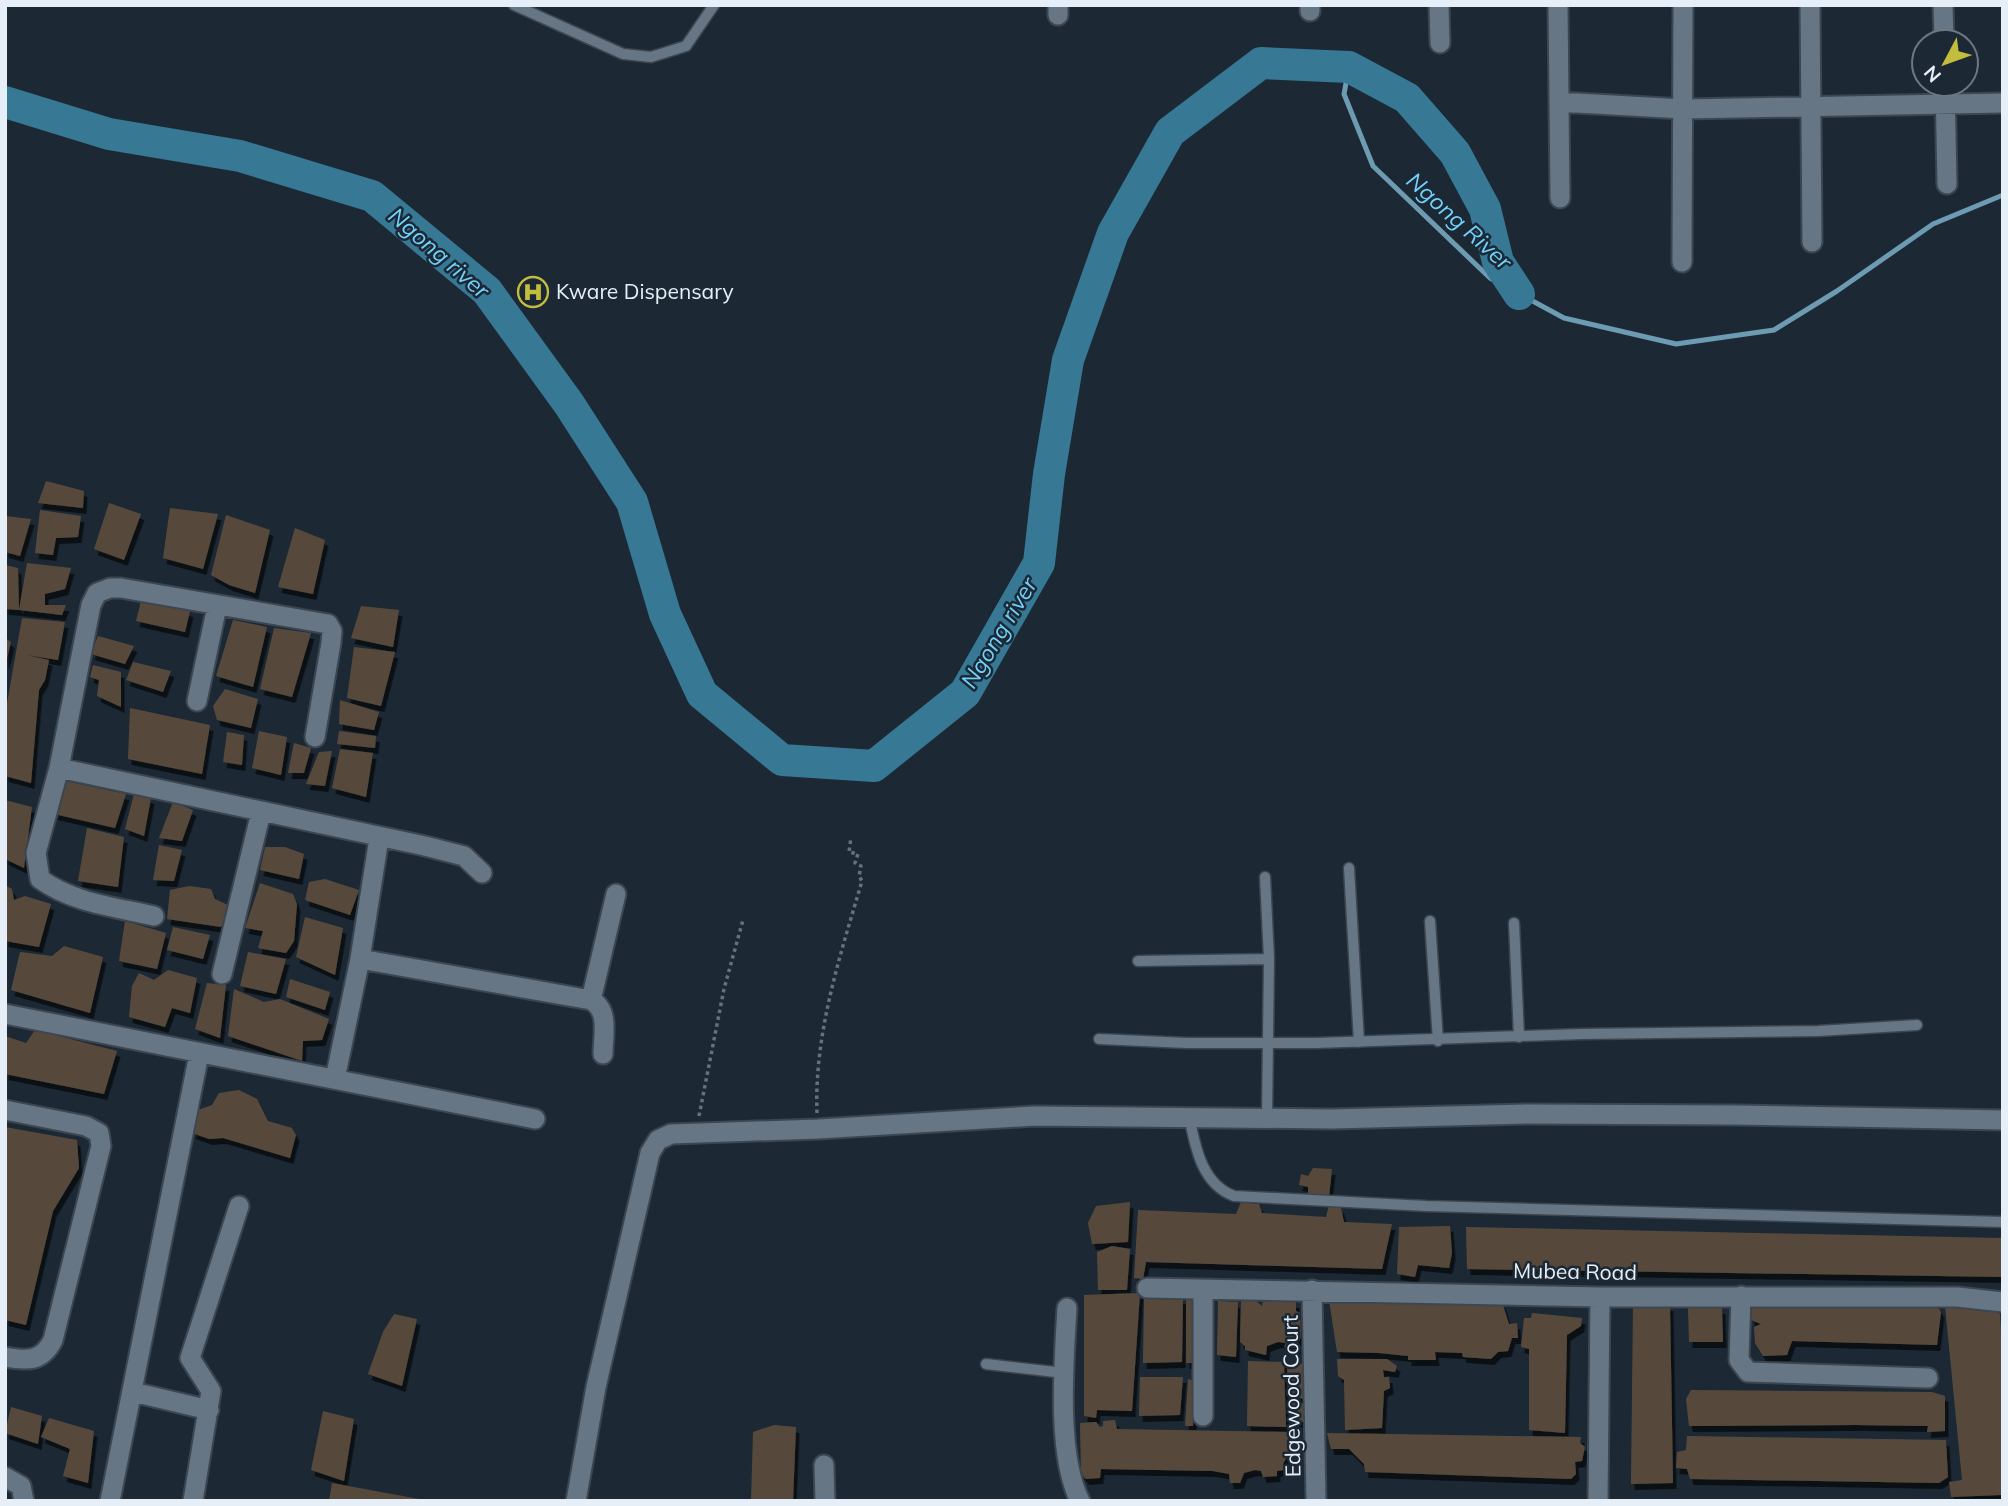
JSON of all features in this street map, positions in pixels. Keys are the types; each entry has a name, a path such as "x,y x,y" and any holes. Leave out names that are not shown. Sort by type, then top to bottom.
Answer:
{"street":[{"path":"1439,5 1440,43"},
{"path":"1558,5 1560,198"},
{"path":"1682,262 1683,5"},
{"path":"1810,5 1812,242"},
{"path":"1943,5 1944,28"},
{"path":"1945,98 1947,184"},
{"path":"1559,102 1683,109 2003,103"},
{"path":"154,916 77,898 55,890 40,879 36,853 59,768 78,681 86,623 97,593 110,588 121,588 328,624 332,631 331,643 315,737"},
{"path":"197,701 216,606"},
{"path":"59,768 464,856 482,873"},
{"path":"222,974 261,812"},
{"path":"335,1079 360,959 379,838"},
{"path":"591,1000 616,894"},
{"path":"360,959 591,1000 598,1004 604,1015 603,1054"},
{"path":"5,1014 536,1119"},
{"path":"110,1501 198,1054"},
{"path":"5,1110 86,1126 99,1133 101,1146 53,1340 37,1358 28,1361 5,1357"},
{"path":"576,1501 596,1387 650,1153 658,1140 671,1134 818,1129 990,1118 1189,1115 1735,1115 2003,1120"},
{"path":"192,1501 211,1391 190,1358 239,1206"},
{"name":"Mubea Road","path":"1147,1289 1600,1297 1956,1297 2003,1302"},
{"path":"1203,1290 1203,1416"},
{"name":"Edgewood Court","path":"1312,1290 1316,1501"},
{"path":"1741,1296 1739,1360 1748,1372 1928,1378"},
{"path":"1598,1501 1600,1297"},
{"path":"1067,1308 1063,1373 1069,1477 1080,1501"},
{"path":"133,1392 209,1410"},
{"path":"824,1465 825,1501"},
{"path":"5,1477 21,1486 24,1501"}],"lane":[{"path":"514,5 623,54 651,57 686,46 714,5"},
{"path":"1349,868 1359,1042"},
{"path":"1265,877 1269,959 1267,1117"},
{"path":"1430,921 1438,1041"},
{"path":"1514,923 1519,1037"},
{"path":"1138,961 1269,959"},
{"path":"1099,1039 1187,1043 1438,1041 1818,1031 1917,1025"},
{"path":"1189,1115 1197,1156 1218,1186 1234,1196 1426,1206 2003,1222"},
{"path":"986,1364 1063,1373"}],"path":[{"path":"818,1129 816,1088 831,984 862,881 859,876 861,866 855,863 858,854 849,852 851,837"},
{"path":"696,1132 721,1002 743,920"}],"building":[{"path":"46,481 84,491 83,508 38,503"},
{"path":"109,503 141,514 124,560 94,549"},
{"path":"170,508 218,514 203,569 163,558"},
{"path":"40,510 81,516 78,537 56,538 53,555 35,553"},
{"path":"226,515 270,530 255,593 229,585 211,575"},
{"path":"5,516 31,519 20,556 5,552"},
{"path":"295,528 325,540 313,594 278,587"},
{"path":"27,563 71,568 65,589 45,594 45,605 66,605 62,615 19,610"},
{"path":"5,565 18,568 19,610 5,609"},
{"path":"141,601 190,611 185,632 136,621"},
{"path":"361,606 399,610 393,647 351,638"},
{"path":"22,618 65,622 58,660 26,655 49,660 45,680 39,690 31,783 5,776 5,715"},
{"path":"233,620 267,627 253,687 216,676"},
{"path":"274,628 311,633 292,697 260,689"},
{"path":"98,636 134,646 125,664 91,654"},
{"path":"5,638 11,642 6,663 5,663"},
{"path":"354,647 395,652 381,706 347,698"},
{"path":"133,662 171,671 163,692 126,680"},
{"path":"93,665 121,672 121,707 97,696 99,680 90,677"},
{"path":"225,689 258,699 251,728 217,720 213,706"},
{"path":"340,700 379,712 374,730 339,724"},
{"path":"130,708 210,725 202,774 128,759"},
{"path":"259,731 287,737 281,775 252,768"},
{"path":"339,731 376,736 375,748 337,744"},
{"path":"227,732 244,735 242,765 223,762"},
{"path":"294,743 311,748 304,773 288,773"},
{"path":"340,749 373,753 366,797 332,788"},
{"path":"332,751 325,786 306,784 319,752"},
{"path":"65,781 126,794 115,828 54,814"},
{"path":"134,794 151,798 144,836 125,829"},
{"path":"5,800 32,807 24,868 5,859"},
{"path":"173,802 193,810 182,841 159,838"},
{"path":"87,828 124,837 118,887 78,881"},
{"path":"159,845 182,850 174,881 153,880"},
{"path":"265,847 285,847 304,854 299,879 260,870"},
{"path":"325,879 359,890 350,915 305,900 309,882"},
{"path":"260,883 293,894 297,904 294,941 286,953 258,948 263,931 245,928"},
{"path":"5,885 12,889 14,900 25,896 51,904 39,947 5,941"},
{"path":"189,886 211,889 215,899 230,906 221,927 167,919 170,890"},
{"path":"305,917 343,928 335,975 296,957"},
{"path":"125,921 166,933 157,969 119,961"},
{"path":"173,927 210,935 203,959 167,950"},
{"path":"64,946 103,957 90,1013 11,990 20,952 52,956"},
{"path":"248,952 286,959 276,994 240,986"},
{"path":"168,970 197,978 190,1013 172,1008 165,1027 129,1017 132,986 139,973 154,980"},
{"path":"290,979 330,992 325,1010 286,997"},
{"path":"207,983 226,985 220,1038 195,1029"},
{"path":"234,989 264,1002 280,999 329,1019 322,1040 303,1041 302,1061 228,1036"},
{"path":"35,1030 117,1051 104,1094 5,1074 5,1036 26,1043"},
{"path":"239,1090 257,1099 268,1121 292,1128 296,1135 290,1158 223,1138 209,1139 192,1133 198,1110 212,1105 219,1093"},
{"path":"5,1127 77,1140 79,1168 53,1211 26,1325 5,1320"},
{"path":"1313,1168 1332,1169 1329,1197 1308,1196 1308,1187 1299,1185 1301,1174 1308,1176"},
{"path":"1130,1202 1128,1242 1092,1244 1088,1223 1096,1206"},
{"path":"1241,1202 1259,1204 1262,1213 1326,1217 1329,1205 1341,1208 1344,1222 1392,1224 1382,1269 1146,1262 1143,1279 1134,1278 1138,1210 1236,1214"},
{"path":"1450,1226 1452,1253 1449,1268 1418,1265 1415,1277 1397,1274 1399,1227"},
{"path":"1466,1227 2003,1238 2003,1277 1467,1269"},
{"path":"1112,1246 1130,1249 1127,1290 1098,1290 1097,1252"},
{"path":"1140,1293 1132,1411 1097,1410 1096,1418 1084,1416 1084,1295"},
{"path":"1346,1297 1350,1303 1502,1302 1509,1324 1517,1323 1518,1338 1512,1338 1508,1351 1498,1352 1491,1359 1463,1357 1462,1353 1435,1352 1436,1360 1408,1360 1408,1356 1337,1352 1329,1300"},
{"path":"1144,1298 1183,1298 1182,1362 1143,1363"},
{"path":"1186,1299 1196,1300 1197,1363 1186,1363"},
{"path":"1241,1300 1255,1300 1262,1306 1263,1301 1296,1302 1296,1311 1300,1313 1301,1338 1297,1339 1297,1348 1284,1347 1286,1343 1278,1342 1267,1346 1266,1355 1245,1350 1245,1346 1240,1342"},
{"path":"1218,1301 1238,1302 1236,1357 1217,1355"},
{"path":"1633,1304 1670,1305 1673,1483 1631,1484"},
{"path":"1751,1304 1937,1306 1941,1312 1937,1345 1792,1341 1787,1355 1763,1356 1755,1343 1754,1327 1761,1324 1751,1320"},
{"path":"1945,1306 1988,1306 2000,1314 2003,1365 2001,1495 1951,1497 1949,1482 1962,1480"},
{"path":"1688,1307 1722,1308 1723,1342 1689,1342"},
{"path":"1532,1313 1582,1318 1581,1326 1567,1335 1565,1433 1529,1430 1529,1349 1521,1347 1524,1318 1531,1318"},
{"path":"394,1314 417,1319 402,1386 368,1374 383,1332"},
{"path":"1337,1359 1387,1359 1397,1366 1395,1372 1383,1370 1384,1377 1389,1377 1390,1388 1384,1391 1382,1428 1345,1430 1344,1380 1338,1376"},
{"path":"1248,1361 1284,1362 1286,1427 1247,1426"},
{"path":"1287,1364 1308,1364 1311,1400 1288,1396"},
{"path":"1140,1377 1183,1377 1180,1415 1139,1416"},
{"path":"1188,1379 1195,1381 1193,1426 1185,1426"},
{"path":"1691,1390 1932,1392 1945,1396 1945,1431 1927,1432 1928,1426 1689,1426 1686,1399"},
{"path":"1289,1400 1308,1405 1306,1422 1289,1421"},
{"path":"11,1407 42,1416 38,1444 5,1433"},
{"path":"323,1411 354,1419 344,1481 311,1470"},
{"path":"49,1418 94,1431 88,1483 63,1476 70,1449 41,1437"},
{"path":"1115,1420 1117,1429 1288,1432 1289,1453 1283,1464 1284,1470 1277,1471 1277,1476 1263,1477 1261,1471 1255,1470 1244,1473 1240,1483 1230,1483 1229,1474 1213,1471 1101,1469 1100,1478 1086,1479 1081,1474 1080,1423 1096,1422 1100,1427 1103,1426 1103,1421"},
{"path":"774,1425 796,1427 793,1501 751,1501 753,1432"},
{"path":"1327,1433 1581,1437 1580,1443 1585,1447 1582,1461 1575,1462 1576,1474 1571,1479 1365,1472 1364,1464 1349,1449 1331,1449"},
{"path":"1687,1436 1946,1440 1948,1477 1939,1483 1690,1479 1687,1469 1676,1468 1677,1452 1686,1450"},
{"path":"332,1483 419,1499 419,1501 329,1501"}],"waterway":[{"name":"Ngong river","path":"5,102 109,134 240,156 372,196 487,291 569,404 632,502 665,614 702,694 782,760 874,766 965,693 1039,563 1049,474 1068,360 1113,233 1170,132 1261,63 1349,67 1407,98 1455,153 1485,209 1498,262 1519,294"},
{"name":"Ngong River","path":"1349,67 1344,94 1373,166 1490,278 1564,318 1676,344 1774,330 1837,291 1933,224 2003,195"}],"place":[{"name":"Kware Dispensary","path":"533,292"}]}
